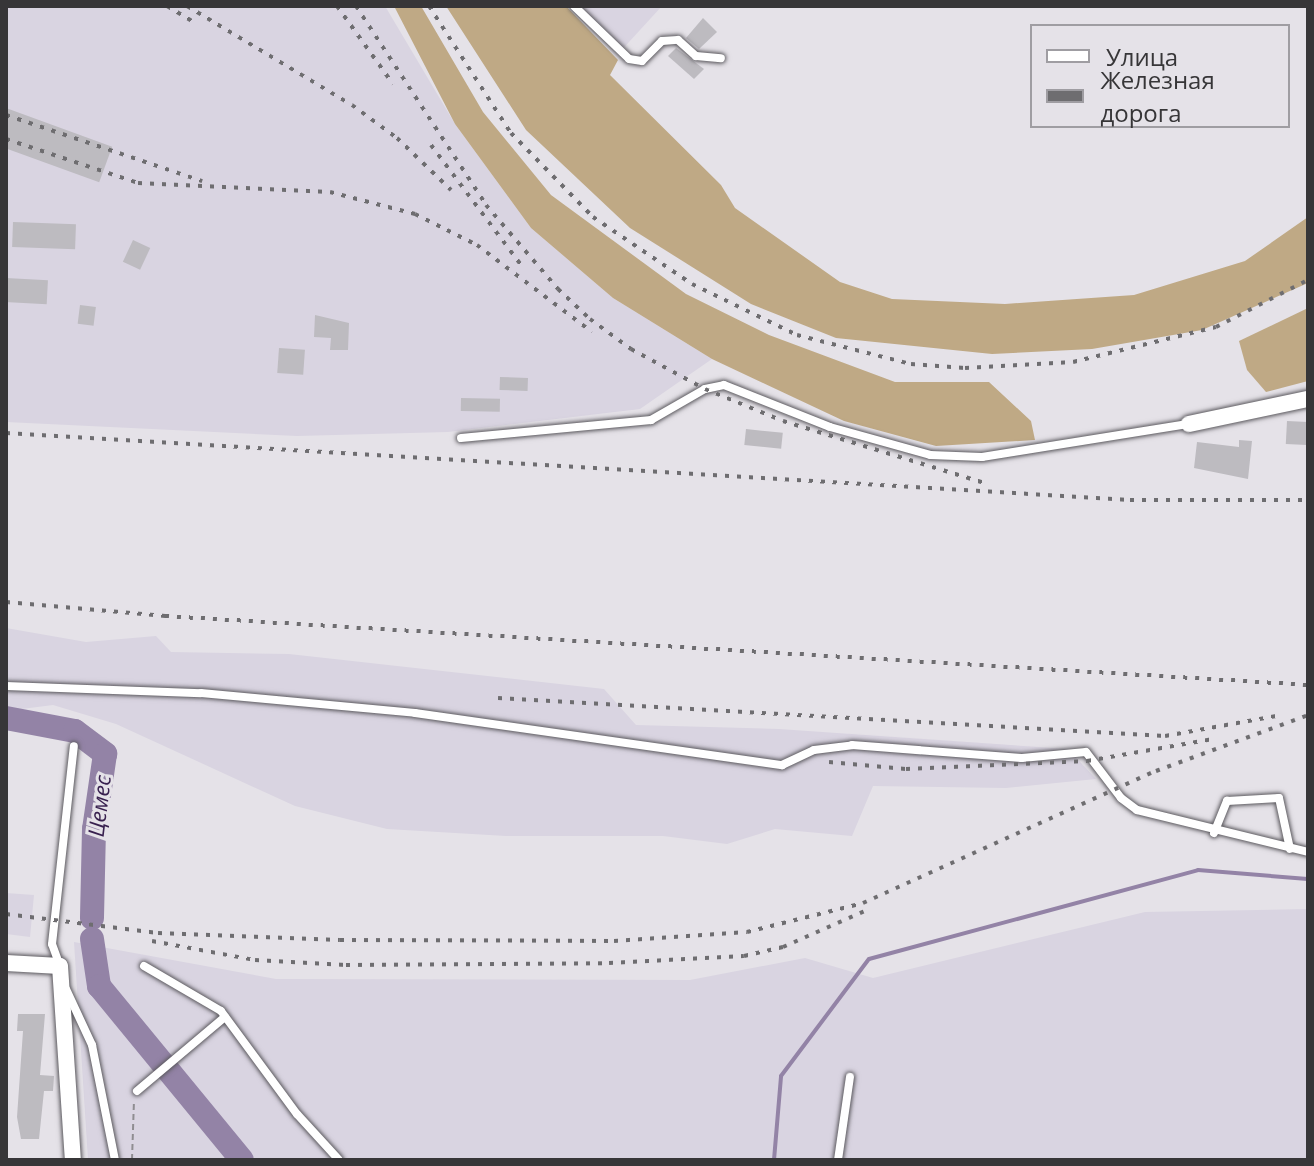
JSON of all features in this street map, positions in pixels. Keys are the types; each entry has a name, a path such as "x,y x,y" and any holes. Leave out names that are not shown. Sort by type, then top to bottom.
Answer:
{"street":[{"path":"1189,424 1308,399"},
{"path":"6,963 60,966 73,1160"}],"lane":[{"path":"574,6 629,59 642,61 662,41 678,40 696,56 721,58"},
{"path":"461,438 651,420 705,389 724,385 830,427 930,455 982,457 1189,424"},
{"path":"6,686 201,693 415,713 782,765 814,750 852,745 1022,758 1086,752 1121,798 1137,810 1214,833 1308,852"},
{"path":"60,966 52,944 74,746"},
{"path":"1214,833 1227,801 1279,798 1290,849"},
{"path":"144,966 225,1017 297,1114 339,1160"},
{"path":"63,985 92,1045 115,1160"},
{"path":"137,1091 225,1017"},
{"path":"838,1160 850,1077"}],"path":[{"path":"132,1160 130,1115 137,1091"}],"shaded area":[{"path":"6,6 385,6 455,124 531,228 613,298 712,359 640,409 448,432 297,436 6,422"},
{"path":"394,6 421,6 483,112 551,195 686,294 769,335 895,382 989,382 1031,421 1035,440 936,446 844,421 712,359 613,298 531,228 455,124"},
{"path":"446,6 566,6 618,60 610,75 721,185 735,208 840,282 892,299 1005,304 1134,295 1245,261 1308,217 1308,283 1202,330 1092,349 992,354 836,338 751,304 630,228 526,130"},
{"path":"571,6 662,6 618,54"},
{"path":"1308,308 1308,381 1266,392 1247,370 1239,341"},
{"path":"6,628 86,642 156,636 171,652 289,654 604,689 636,725 779,729 1068,749 1096,779 1006,788 873,786 852,836 775,829 727,844 663,836 506,836 387,829 295,806 116,724 53,705 6,711"},
{"path":"6,893 34,895 30,937 6,934"},
{"path":"1308,909 1308,1160 88,1160 74,942 276,979 690,980 805,958 873,978 1145,912"}],"building":[{"path":"703,18 717,32 699,49 686,38"},
{"path":"676,48 704,69 694,79 668,56"},
{"path":"6,108 112,147 99,182 6,148"},
{"path":"13,222 76,224 75,249 12,247"},
{"path":"133,240 150,248 140,270 123,262"},
{"path":"6,278 48,280 47,304 6,302"},
{"path":"80,305 96,307 94,326 78,324"},
{"path":"315,315 349,323 348,350 330,350 331,338 314,337"},
{"path":"279,348 305,350 303,375 277,373"},
{"path":"500,377 528,378 528,391 500,390"},
{"path":"461,398 500,399 500,412 461,411"},
{"path":"1287,421 1308,422 1307,445 1286,444"},
{"path":"746,429 783,433 781,449 744,445"},
{"path":"1239,440 1252,441 1248,479 1194,468 1197,442 1239,447"},
{"path":"18,1014 45,1014 40,1075 54,1076 53,1091 44,1091 39,1139 21,1139 17,1117 23,1031 17,1031"}],"waterway":[{"name":"Цемес","path":"6,718 75,731 105,754 94,829 92,918"},
{"path":"774,1160 781,1076 869,959 1198,870 1308,879"},
{"name":"Цемес","path":"92,939 99,986 242,1160"}],"railway":[{"path":"167,6 194,22"},
{"path":"187,6 352,105 397,138 451,190"},
{"path":"337,6 393,84"},
{"path":"356,6 486,205 558,289 590,319 631,349 705,389 783,421 984,483"},
{"path":"429,6 511,133 593,217 692,284 797,335 911,364 965,368 1073,362 1216,327 1308,280"},
{"path":"6,115 202,181"},
{"path":"6,139 138,183 330,192 415,214 477,245 592,332"},
{"path":"431,145 522,266"},
{"path":"6,433 1130,500 1308,500"},
{"path":"6,602 165,616 1308,685"},
{"path":"498,698 1165,736 1276,716"},
{"path":"6,914 158,933 340,940 614,941 747,932 863,903 1156,771 1308,715"},
{"path":"829,762 906,769 1087,761 1213,739"},
{"path":"152,941 255,960 346,965 609,963 744,956 783,947 869,909"}]}
